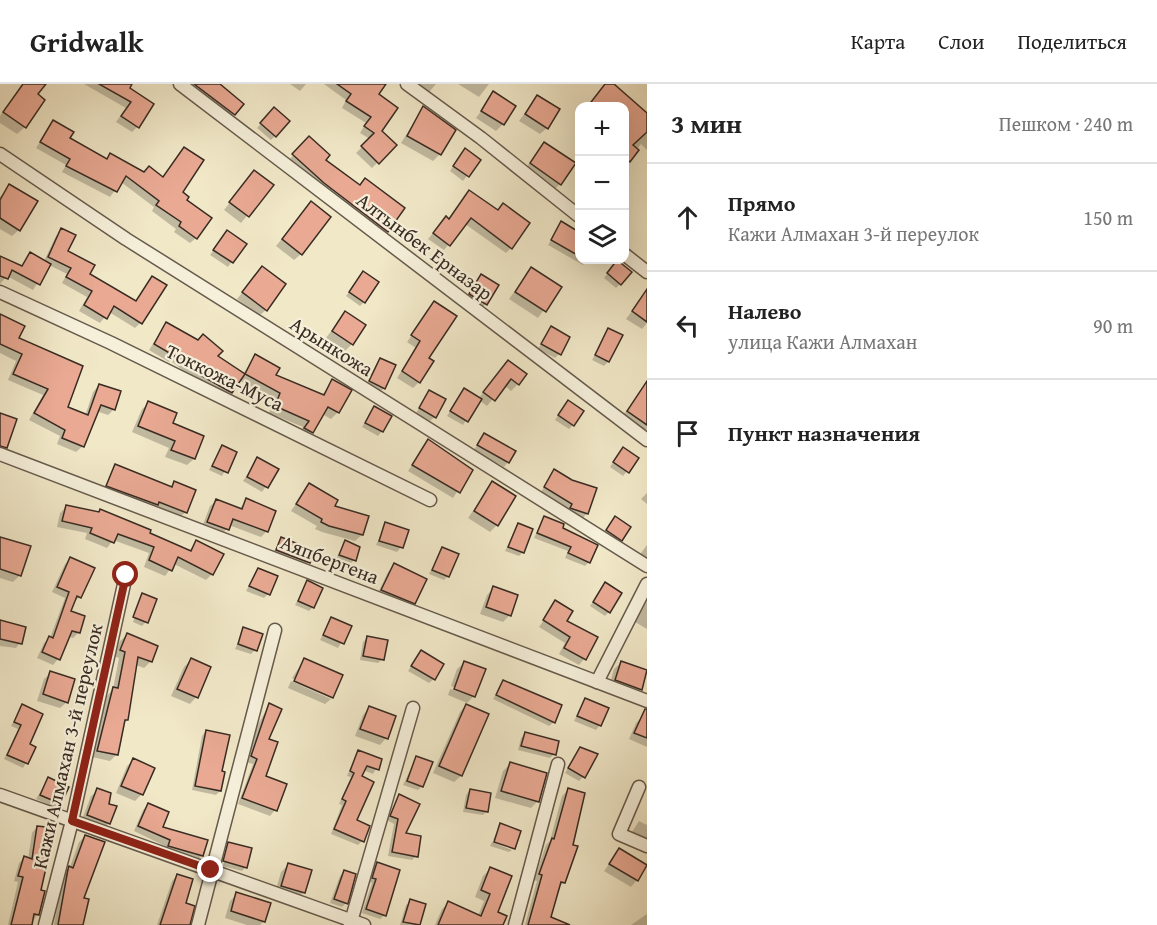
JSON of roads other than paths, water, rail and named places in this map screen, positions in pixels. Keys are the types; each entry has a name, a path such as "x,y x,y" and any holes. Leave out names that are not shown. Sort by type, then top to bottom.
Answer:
{"street":[{"name":"Алтынбек Ерназар","path":"180,84 647,440"},
{"path":"408,84 575,214"},
{"name":"Арынкожа","path":"0,154 126,239 647,566"},
{"path":"629,258 647,272"},
{"name":"Токкожа-Муса","path":"0,292 111,343 430,500"},
{"name":"Аяпбергена","path":"0,454 647,701"},
{"name":"Кажи Алмахан 3-й переулок","path":"45,925 72,821 126,575"},
{"path":"597,682 647,584"},
{"path":"198,925 274,630"},
{"path":"350,923 413,708"},
{"path":"514,925 558,764"},
{"path":"639,787 619,834 647,846"},
{"path":"0,795 211,870 350,923 364,925"}]}
